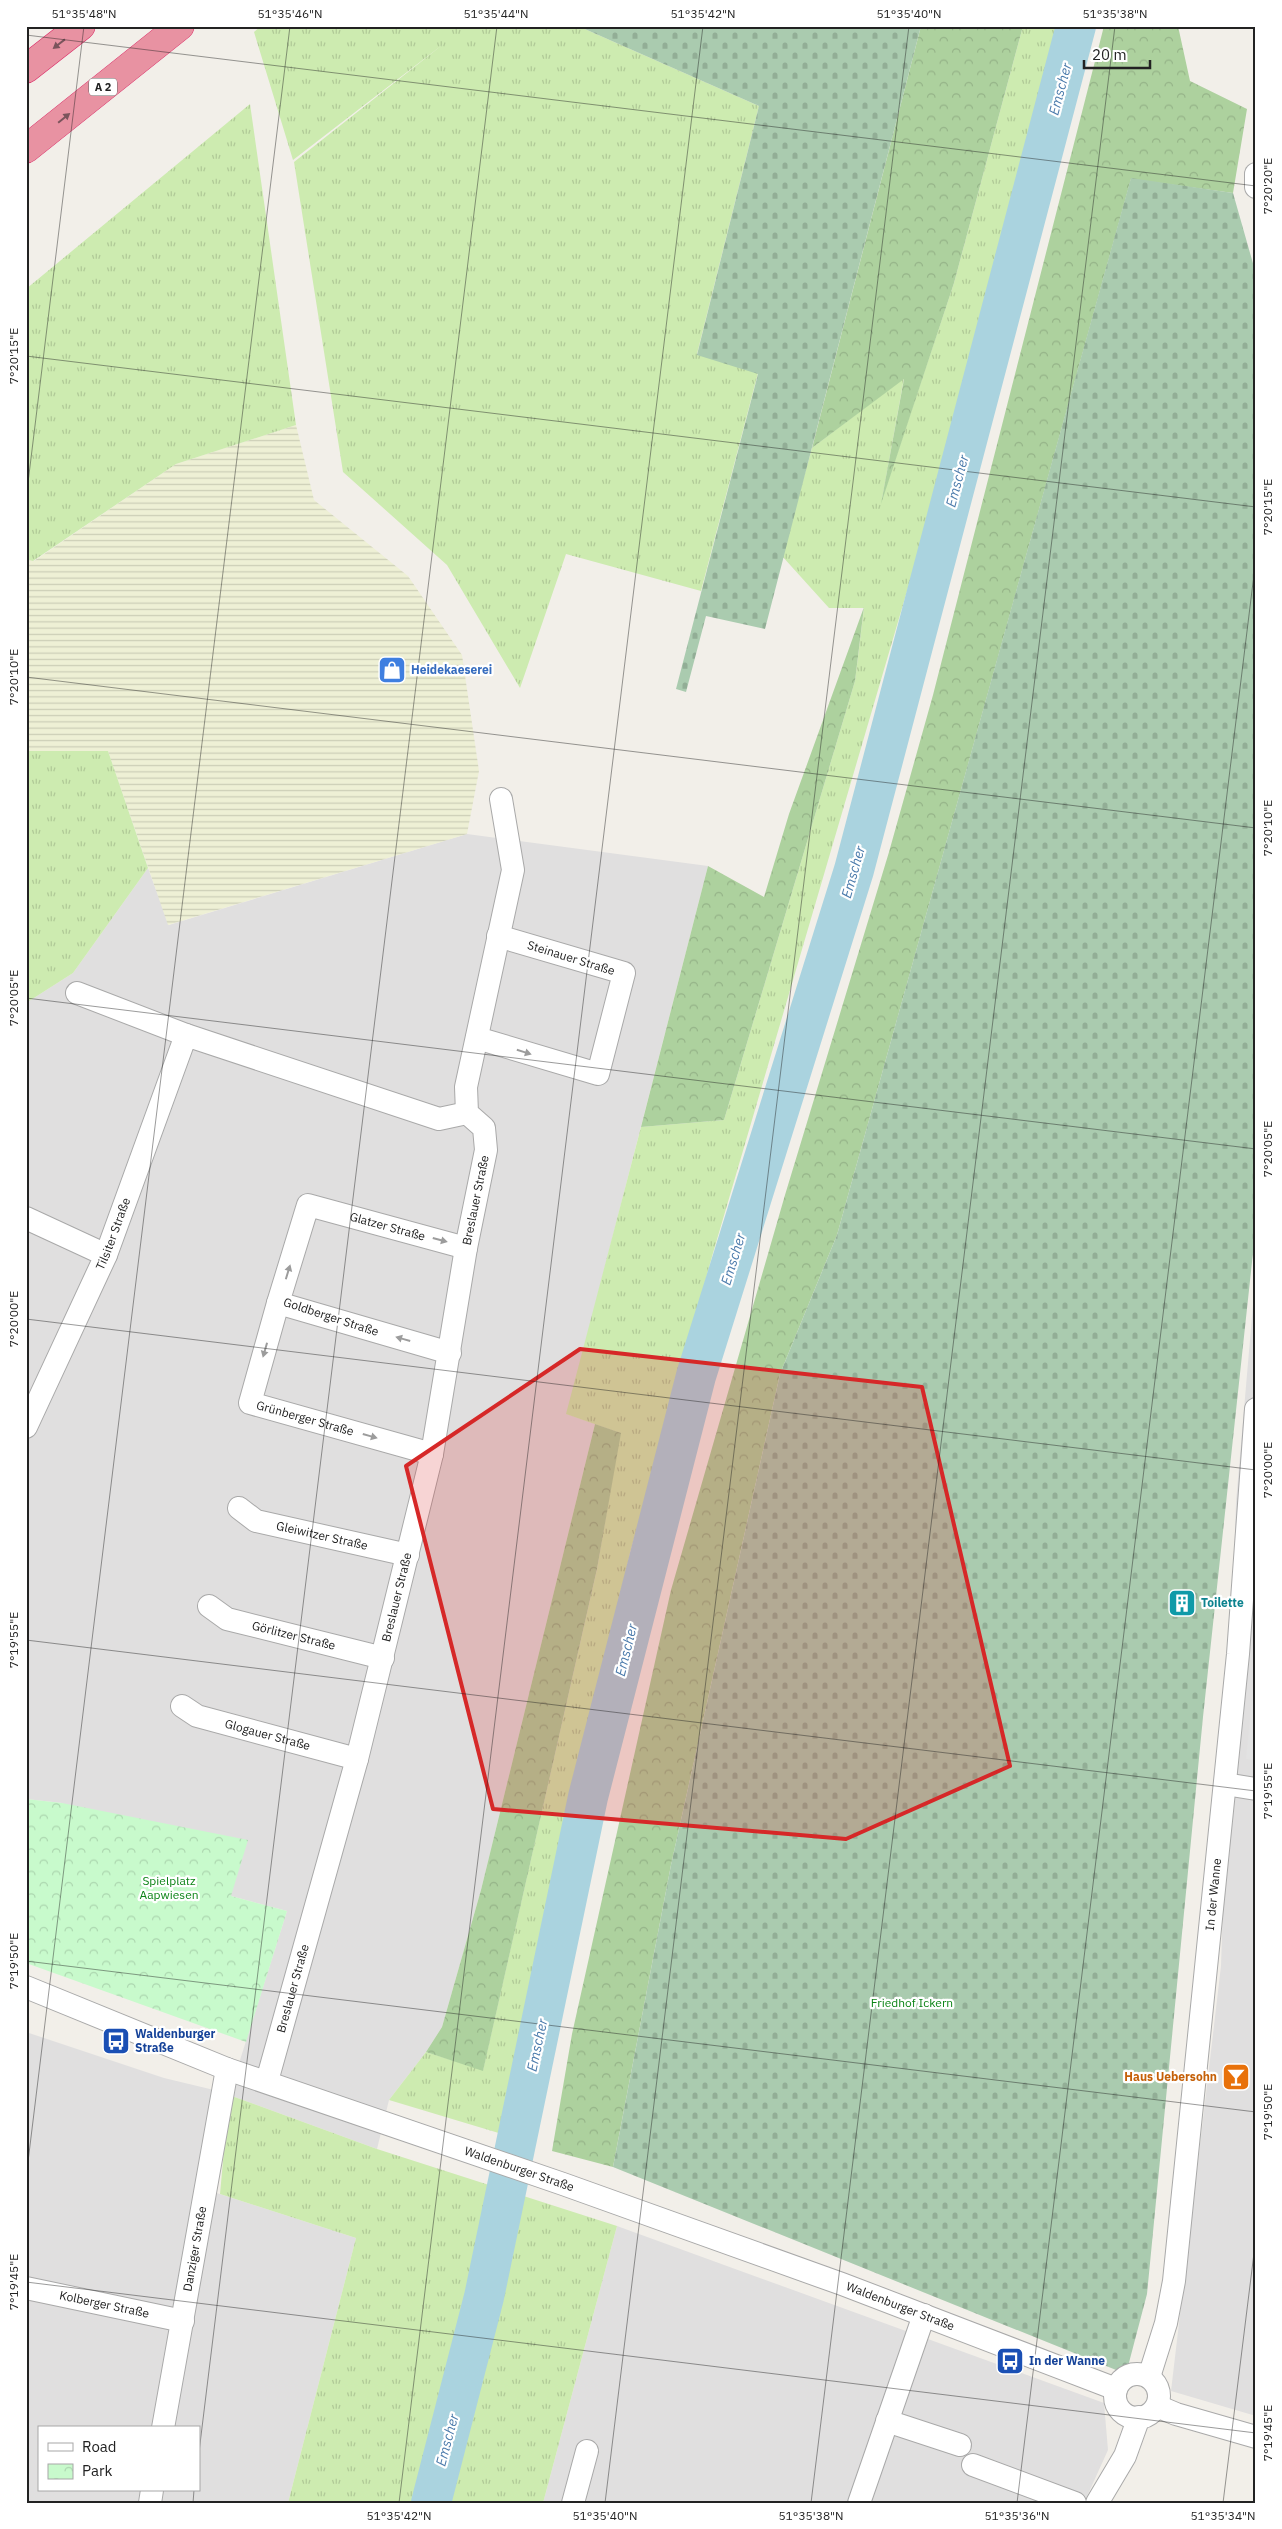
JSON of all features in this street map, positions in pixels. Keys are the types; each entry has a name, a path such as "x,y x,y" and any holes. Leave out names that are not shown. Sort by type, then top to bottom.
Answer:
{"highway":[{"path":"26,70 81,26"},
{"name":"A 2","path":"26,149 180,26"}],"street":[{"path":"1256,174 1256,187"},
{"path":"77,993 186,1034 439,1119 467,1113 466,1087 513,870 501,799"},
{"name":"Steinauer Straße","path":"477,1038 598,1074 624,973 498,936"},
{"name":"Tilsiter Straße","path":"26,1427 106,1254 186,1034"},
{"name":"Breslauer Straße","path":"267,2081 357,1759 432,1454 466,1248 486,1150 484,1128 467,1113"},
{"name":"Glatzer Straße","path":"308,1205 466,1248"},
{"name":"Goldberger Straße","path":"308,1205 278,1303 450,1353"},
{"path":"26,1218 106,1254"},
{"name":"Grünberger Straße","path":"278,1303 250,1403 432,1454"},
{"name":"In der Wanne","path":"1150,2377 1166,2323 1174,2281 1224,1784 1247,1655 1256,1410"},
{"name":"Gleiwitzer Straße","path":"239,1508 256,1521 408,1555"},
{"name":"Görlitzer Straße","path":"209,1606 227,1619 382,1658"},
{"name":"Glogauer Straße","path":"182,1706 196,1716 357,1759"},
{"path":"1224,1784 1256,1789"},
{"name":"Waldenburger Straße","path":"26,1987 228,2069 563,2184 1015,2348 1116,2388"},
{"name":"Danziger Straße","path":"164,2426 228,2069"},
{"name":"Kolberger Straße","path":"26,2288 183,2321"},
{"path":"858,2503 924,2315"},
{"path":"1097,2503 1125,2456 1148,2412 1159,2393 1150,2377 1136,2374 1130,2375 1124,2378 1116,2388 1118,2407 1127,2415 1148,2412 1176,2414 1256,2437"},
{"path":"887,2421 960,2445"},
{"path":"573,2503 588,2451"},
{"path":"973,2465 1075,2503"}],"highlighted area":[{"path":"580,1349 922,1387 1010,1766 846,1839 493,1809 406,1466"}],"shaded area":[{"path":"467,834 708,866 567,1414 595,1424 481,1890 442,2027 426,2052 389,2100 377,2149 229,2095 287,1911 231,1896 62,1803 26,1799 26,1003 73,973 148,868 169,925"},
{"path":"1256,1270 1256,2416 1171,2391 1221,1966 1236,1502"},
{"path":"1256,1671 1256,1760 1246,1759"},
{"path":"26,2032 164,2078 214,2090 198,2187 356,2238 288,2503 26,2503"},
{"path":"617,2226 1104,2403 1108,2450 1084,2503 543,2503"}],"green space":[{"path":"261,26 578,26 759,106 697,354 758,373 701,591 566,554 520,688 447,565 343,472 294,162 446,42 293,160 254,32"},
{"path":"578,26 921,26 765,629 706,616 686,692 676,689 758,374 697,355 759,106"},
{"path":"921,26 1023,26 954,283 881,504 904,379 812,448"},
{"path":"1023,26 1057,26 934,499 713,1253 630,1553 502,2134 389,2100 426,2052 483,2070 597,1569 620,1433 566,1414 641,1127 724,1120 855,681 864,608 829,608 782,556 812,448 904,378 882,499 954,283"},
{"path":"1104,26 1178,26 1190,81 1247,109 1233,193 1131,179 837,1235 780,1374 671,1865 613,2167 552,2151 572,2034 671,1590 785,1195 889,852 933,695"},
{"path":"250,104 296,425 176,464 33,561 26,559 26,289"},
{"name":"Friedhof Ickern","path":"1131,178 1233,193 1256,274 1256,1225 1203,1717 1147,2294 1126,2374 613,2167 671,1865 780,1374 837,1235"},
{"path":"296,425 314,500 408,576 462,655 479,771 467,834 168,925 108,751 26,751 26,559 34,561 176,464"},
{"path":"864,607 855,681 724,1120 641,1127 708,866 764,897 789,814"},
{"path":"26,751 108,751 148,868 73,973 26,1003"},
{"path":"595,1424 621,1433 597,1569 483,2071 426,2052 442,2027 481,1890"},
{"name":"Spielplatz Aapwiesen","path":"26,1799 62,1803 248,1840 231,1896 287,1911 246,2042 26,1963"},
{"path":"229,2095 377,2149 617,2226 543,2503 288,2503 356,2238 220,2194"}],"waterway":[{"name":"Emscher","path":"431,2503 484,2297 588,1797 696,1376 854,870 1076,26"}],"place":[{"name":"Heidekaeserei","path":"392,670"},
{"name":"Toilette","path":"1182,1603"},
{"name":"Waldenburger Straße","path":"116,2041"},
{"name":"Haus Uebersohn","path":"1236,2077"},
{"name":"In der Wanne","path":"1010,2361"}]}
